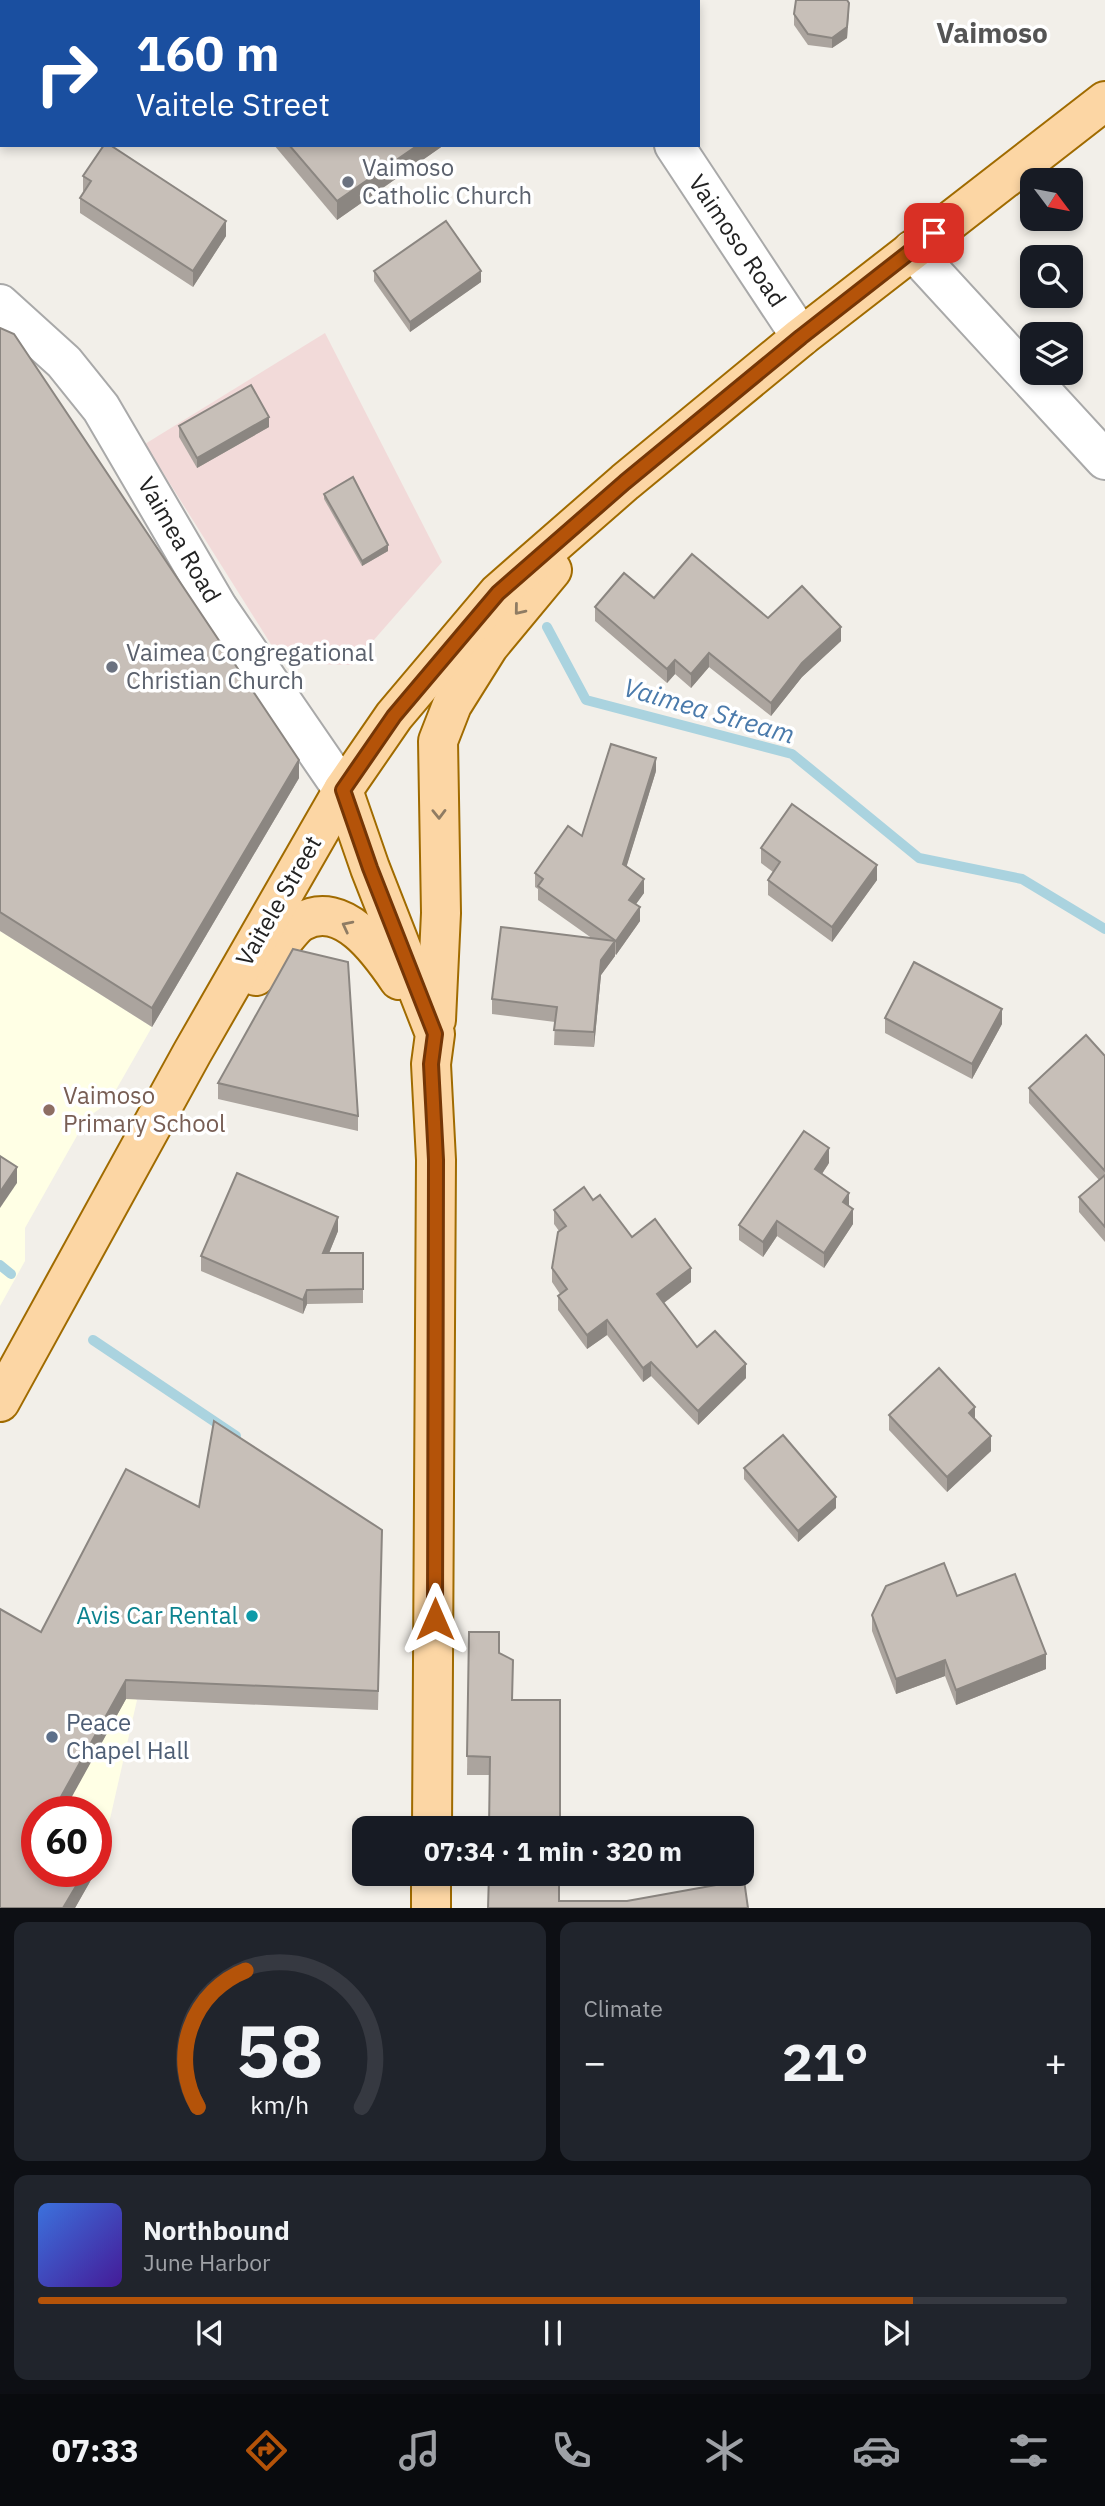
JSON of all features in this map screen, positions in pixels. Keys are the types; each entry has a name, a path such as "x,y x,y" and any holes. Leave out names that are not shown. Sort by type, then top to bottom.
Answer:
{"main road":[{"name":"Vaitele Street","path":"0,1402 192,1053 343,790 394,716 498,593 625,482 801,337 1105,101"},
{"path":"432,1816 436,1160 431,1064 441,913 438,741 452,705 489,646 625,482"},
{"path":"343,790 370,868 435,1034"},
{"path":"192,1053 301,922 326,917 347,924 373,942 435,1034"},
{"path":"431,1886 431,1908"}],"street":[{"name":"Vaimoso Road","path":"675,147 801,337"},
{"path":"912,250 1105,460"},
{"name":"Vaimea Road","path":"0,304 64,362 101,408 218,608 343,790"}],"shaded area":[{"path":"325,333 442,562 352,665 304,664 272,646 145,444"},
{"name":"Vaimoso Primary School","path":"0,931 152,1027 109,1102 87,1118 25,1228 25,1261 0,1306"},
{"name":"Peace Chapel Hall","path":"0,1620 137,1700 112,1810 112,1796 48,1796"}],"building":[{"path":"796,0 847,0 847,27 832,38 808,34 794,14"},
{"path":"103,147 113,147 226,221 193,271 80,198 91,181 83,176"},
{"path":"291,147 415,147 337,201"},
{"path":"446,221 481,271 410,322 374,271"},
{"name":"Vaimea Congregational Christian Church","path":"0,328 14,334 299,760 152,1008 0,912"},
{"path":"251,385 269,417 197,458 179,426"},
{"path":"353,477 388,545 362,561 324,494"},
{"path":"692,554 768,618 802,586 841,627 802,663 771,703 709,653 691,674 675,660 667,669 595,607 624,573 654,598"},
{"path":"611,744 656,758 623,864 644,879 629,900 640,907 616,941 538,886 543,879 535,873 568,826 582,836"},
{"path":"792,804 877,865 832,927 768,880 780,862 761,848"},
{"path":"501,927 615,941 601,960 594,1032 554,1030 557,1007 492,999"},
{"path":"293,949 348,962 358,1116 218,1083"},
{"path":"914,962 1002,1009 972,1064 885,1018"},
{"path":"1086,1035 1105,1056 1105,1171 1029,1088"},
{"path":"804,1131 829,1148 815,1169 849,1193 843,1202 853,1209 824,1253 777,1221 763,1242 739,1225"},
{"path":"0,1156 17,1167 0,1192"},
{"path":"237,1173 338,1217 323,1253 363,1253 363,1289 307,1290 303,1300 201,1256"},
{"path":"1105,1175 1105,1227 1079,1197"},
{"path":"584,1187 593,1200 600,1195 632,1237 655,1219 691,1268 657,1294 697,1347 715,1331 746,1364 698,1411 651,1362 643,1368 607,1320 587,1335 558,1296 567,1289 552,1268 558,1232 566,1226 554,1210"},
{"path":"939,1368 975,1407 969,1413 991,1436 947,1477 889,1415"},
{"path":"214,1421 382,1530 378,1691 126,1680 61,1796 21,1796 21,1887 75,1887 63,1908 0,1908 0,1609 41,1632 126,1469 199,1507"},
{"path":"783,1435 836,1497 798,1531 744,1468"},
{"path":"944,1563 957,1596 1015,1574 1046,1654 956,1690 945,1660 896,1679 872,1615 886,1586"},
{"path":"469,1632 499,1632 499,1653 513,1660 512,1700 560,1700 560,1816 489,1816 490,1757 467,1756"},
{"path":"489,1886 559,1886 559,1901 627,1901 711,1886 745,1886 748,1908 488,1908"}],"waterway":[{"name":"Vaimea Stream","path":"547,627 586,700 792,754 919,858 1022,879 1105,929"},
{"path":"0,1265 11,1274"},
{"path":"93,1340 236,1436"}],"place":[{"name":"Vaimoso Catholic Church","path":"348,182"},
{"name":"Vaimea Congregational Christian Church","path":"112,667"},
{"name":"Vaimoso Primary School","path":"49,1110"},
{"name":"Avis Car Rental","path":"252,1616"},
{"name":"Peace Chapel Hall","path":"52,1737"}],"district":[{"name":"Vaimoso","path":"992,33"}],"route":[{"path":"435,1619 436,1160 431,1064 435,1034 370,868 343,790 394,716 498,593 625,482 801,337 934,233"}]}
